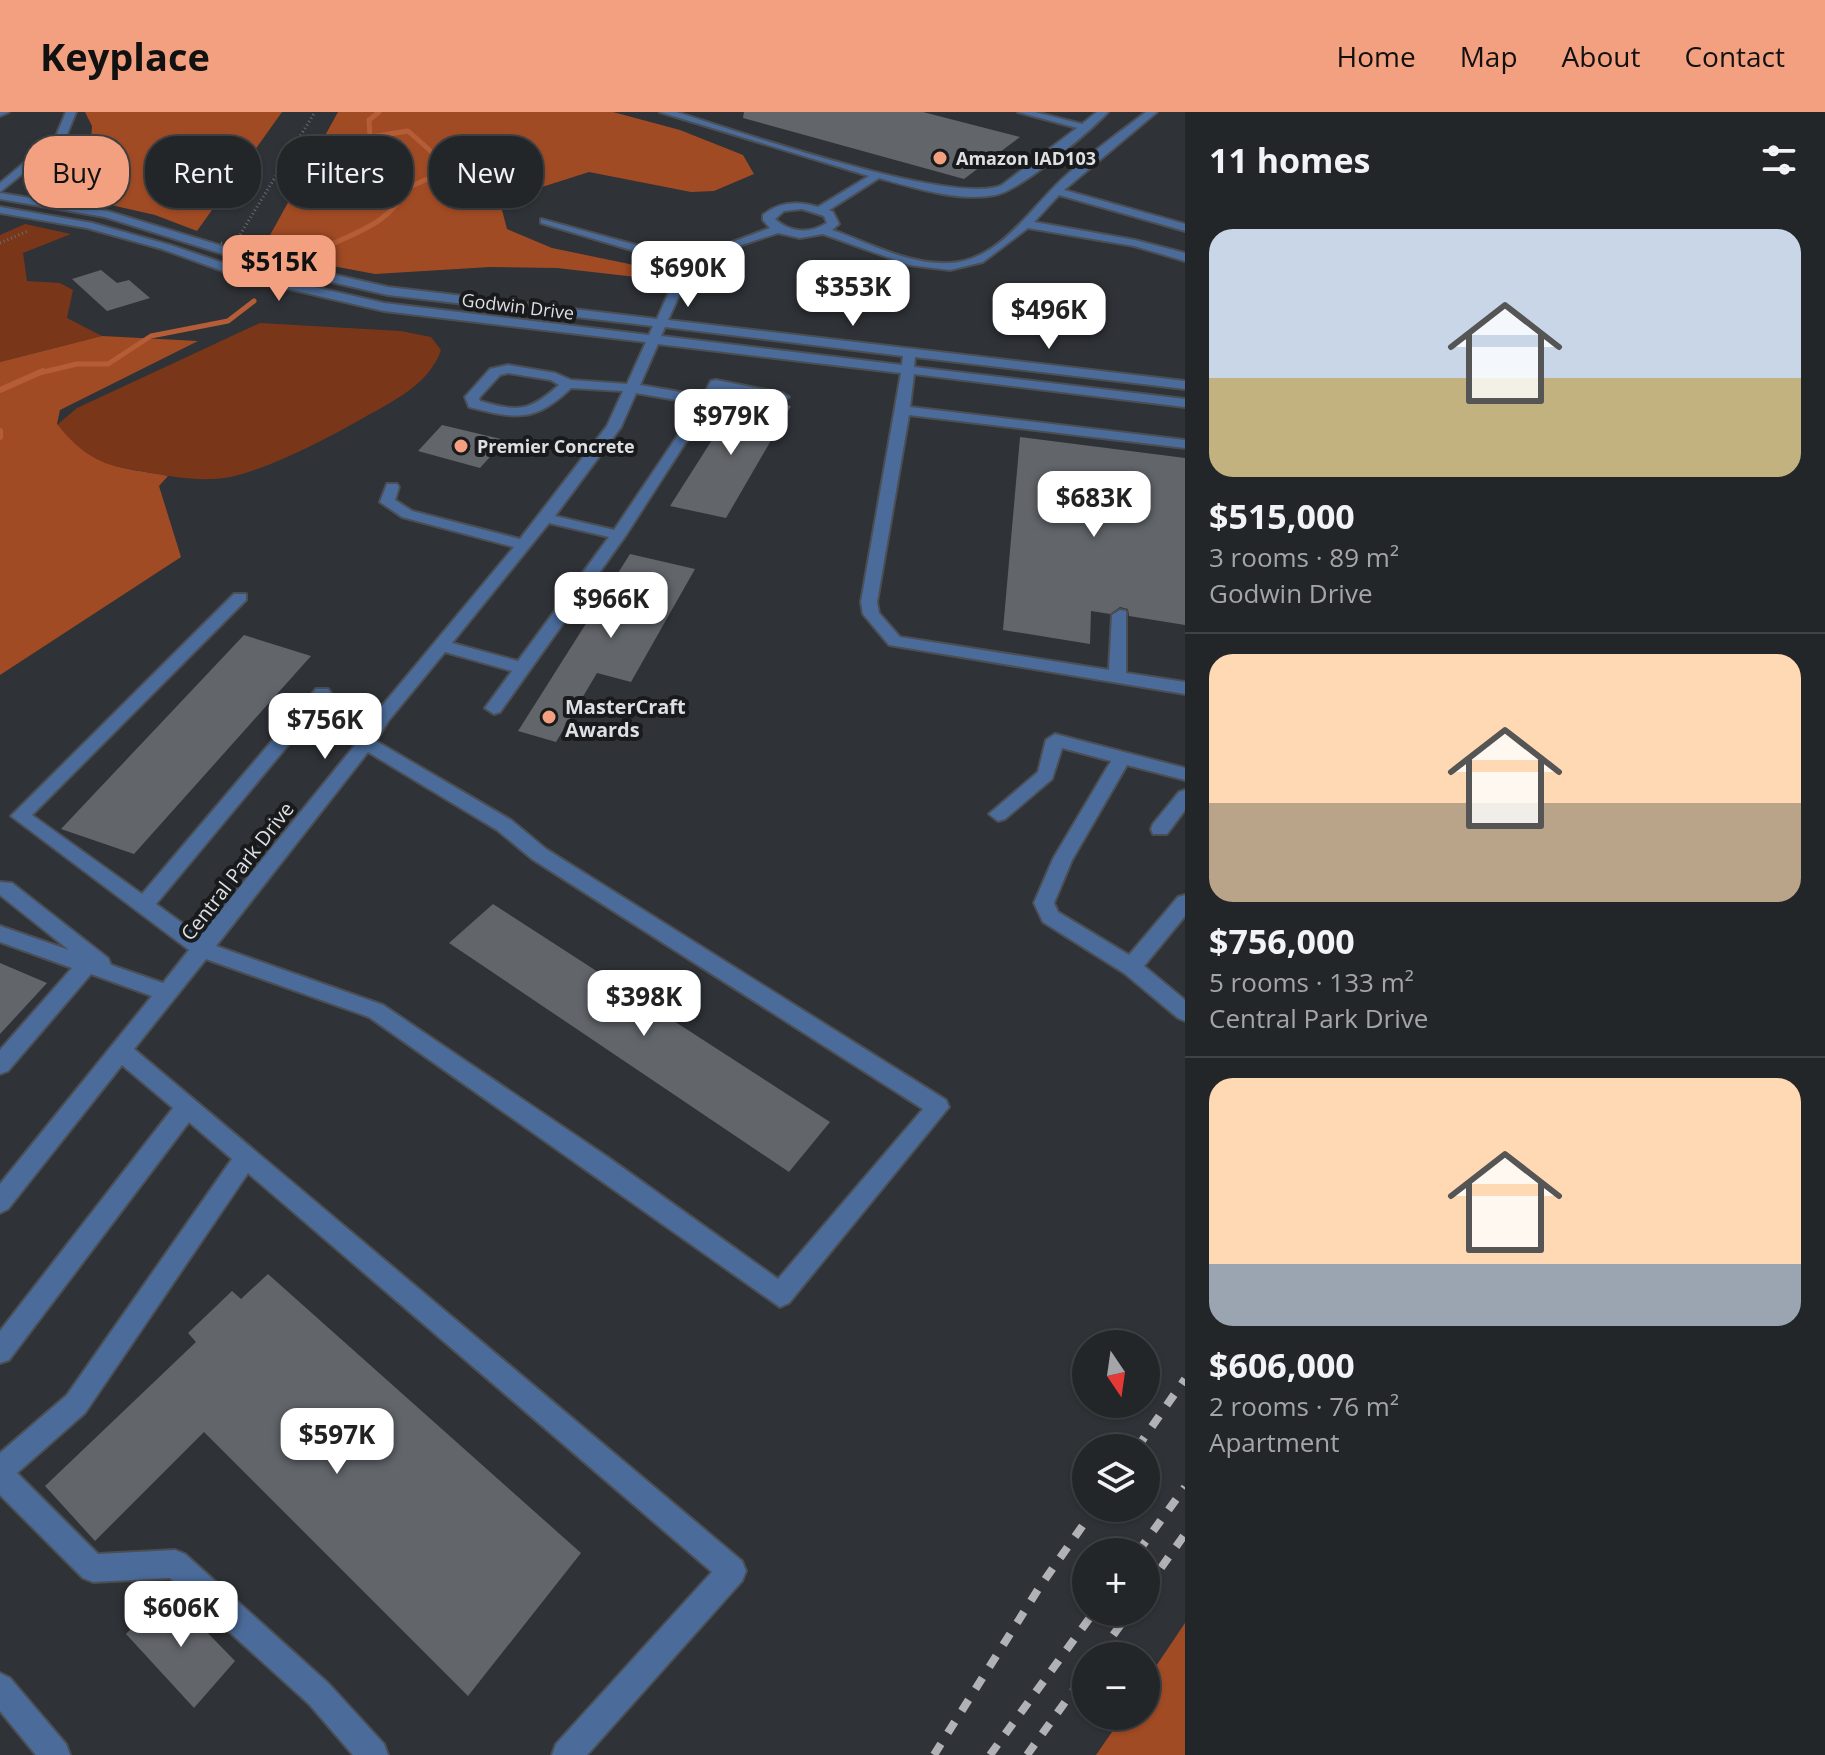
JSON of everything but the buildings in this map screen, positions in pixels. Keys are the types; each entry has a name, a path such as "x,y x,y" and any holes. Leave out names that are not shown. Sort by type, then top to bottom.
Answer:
{"street":[{"path":"0,189 61,137 71,112"},
{"path":"665,112 879,174 952,192 992,194 1003,189 1103,112"},
{"path":"1023,112 1083,127"},
{"path":"824,231 833,224 833,219 822,210 802,206 781,208 774,211 769,220 778,229 795,234 824,231 905,259 953,267 987,255 1025,224 1071,176 1152,112"},
{"path":"822,210 879,174"},
{"path":"1057,191 1185,228"},
{"name":"Godwin Drive","path":"0,196 107,214 228,247 302,273 388,291 907,369 1185,403"},
{"name":"Godwin Drive","path":"0,210 88,225 166,247 249,276 336,298 434,314 909,353 1185,385"},
{"path":"545,221 688,263 707,253 778,229"},
{"path":"1025,224 1135,243 1185,257"},
{"name":"Central Park Drive","path":"0,1202 204,950 366,743 383,716 546,518 614,427 688,263"},
{"path":"909,353 903,410 869,602 871,614 882,628 895,641 1185,688"},
{"path":"568,384 535,411 519,416 474,404 472,397 495,372 508,369 555,377 568,384 633,388 707,401"},
{"path":"494,708 618,535 716,384 782,397"},
{"path":"903,410 1185,444"},
{"path":"392,487 387,502 396,510 524,545"},
{"path":"546,518 618,535"},
{"path":"240,597 20,816 204,950 376,1011 601,1165 780,1295 938,1107 539,854 504,825 366,743"},
{"path":"1117,677 1120,615"},
{"path":"443,646 522,668"},
{"path":"143,906 322,693"},
{"path":"998,814 1046,775 1055,740 1185,774"},
{"path":"1121,759 1063,859 1044,903 1050,917 1131,967 1185,1012"},
{"path":"1160,829 1185,797"},
{"path":"5,888 114,974"},
{"path":"1131,967 1185,902"},
{"path":"0,934 168,993"},
{"path":"0,1065 87,965"},
{"path":"121,1051 732,1571 567,1755"},
{"path":"0,1351 187,1107"},
{"path":"246,1157 76,1404 0,1470 8,1484 93,1568 175,1564 319,1694 373,1755"},
{"path":"0,1688 55,1755"}],"path":[{"path":"228,247 242,234 315,112"}],"shaded area":[{"path":"85,112 282,112 261,141 261,136 145,136 145,208 213,208 197,231 155,215 124,208 129,208 129,136 91,136 92,126"},
{"path":"338,112 613,112 680,130 743,155 754,174 714,191 691,192 589,172 543,187 543,136 429,136 429,208 505,208 502,210 507,229 552,248 634,265 636,277 557,268 490,267 375,274 269,254 264,246 285,208 413,208 413,136 325,136"},
{"path":"25,224 71,234 23,253 27,281 60,283 73,290 67,318 102,336 0,362 0,235"},
{"path":"260,323 401,331 431,337 441,350 436,362 420,382 388,404 290,456 229,477 179,477 105,463 78,447 57,425 77,408"},
{"path":"102,336 198,341 60,410 57,424 94,458 119,467 168,476 159,486 181,557 0,675 0,362"},
{"path":"1185,1623 1185,1755 1096,1755 1113,1730 1160,1730 1160,1660"}],"waterway":[{"path":"311,255 377,222 398,202 405,189 445,171 442,161 408,131 370,137 369,120 379,112"},
{"path":"39,373 77,364 108,364 151,336 228,321 254,301"},
{"path":"0,390 43,371"},
{"path":"0,431 0,437"}],"railway":[{"path":"1147,1434 1185,1379"},
{"path":"1148,1538 1185,1487"},
{"path":"934,1755 1039,1588 1085,1522"},
{"path":"1160,1569 1185,1534"},
{"path":"990,1755 1084,1626"},
{"path":"1108,1642 1120,1626"},
{"path":"1027,1755 1072,1692"}],"place":[{"name":"Amazon IAD103","path":"940,158"},
{"name":"Premier Concrete","path":"461,446"},
{"name":"MasterCraft Awards","path":"549,717"}]}
